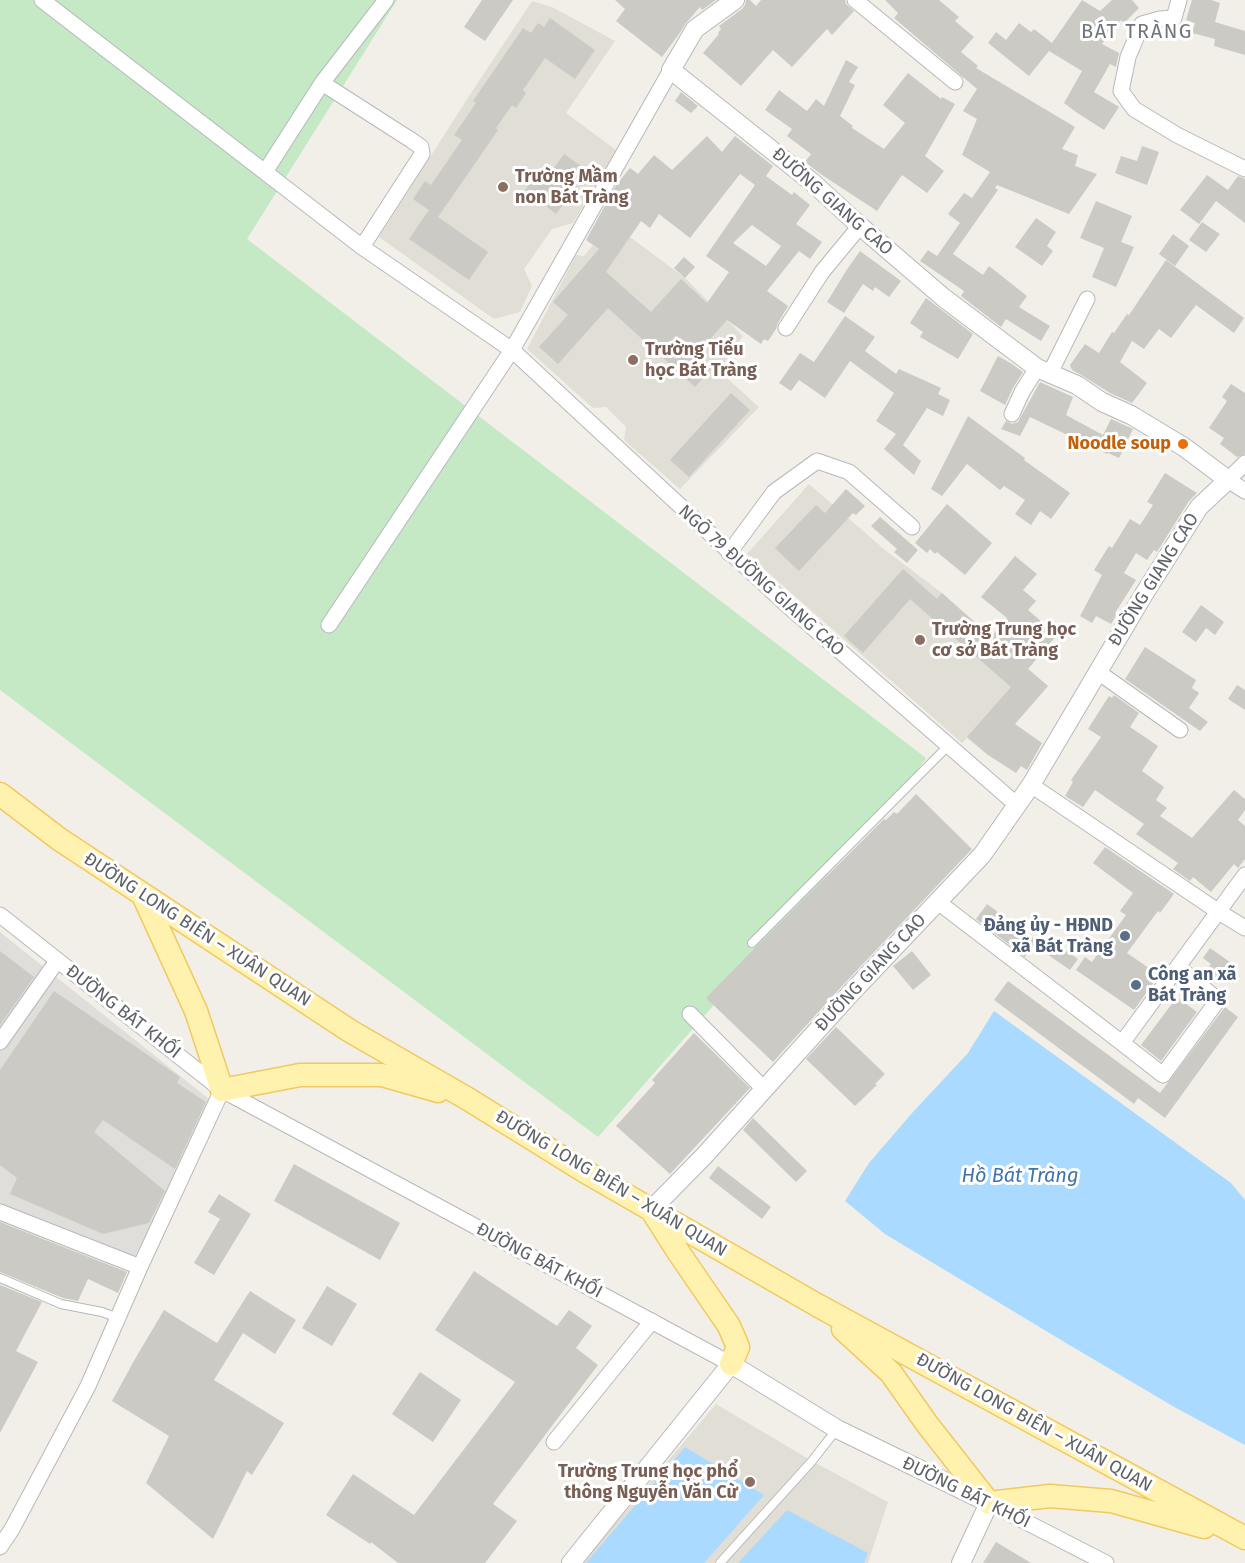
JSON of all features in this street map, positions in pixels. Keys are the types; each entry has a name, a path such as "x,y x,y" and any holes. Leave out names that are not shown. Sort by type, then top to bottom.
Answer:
{"main road":[{"name":"ĐƯỜNG LONG BIÊN – XUÂN QUAN","path":"0,794 59,839 350,1031 468,1099 584,1171 818,1305 1245,1539"},
{"path":"143,895 196,1011 222,1090 300,1075 382,1075 468,1099"},
{"path":"652,1209 729,1326 738,1347 731,1364"},
{"path":"818,1305 891,1373 927,1424 989,1503 1050,1496 1111,1501 1245,1539"}],"street":[{"name":"NGÕ 79 ĐƯỜNG GIANG CAO","path":"42,0 362,247 512,350 729,553 1017,805"},
{"path":"265,172 322,83 386,0"},
{"path":"329,625 512,350 695,28 735,0"},
{"path":"855,0 955,82"},
{"path":"1179,0 1174,18 1142,24 1128,57 1121,91 1134,109 1177,135 1241,167"},
{"name":"ĐƯỜNG GIANG CAO","path":"652,1209 704,1156 850,994 982,855 1031,784 1198,507 1228,480 1184,447 1131,415 1102,402 1077,385 1044,370 944,298 812,182 671,70"},
{"path":"322,83 421,147 422,154 362,247"},
{"path":"786,328 822,272 860,226"},
{"path":"1012,414 1022,393 1044,370 1087,299"},
{"path":"729,553 774,492 816,461 849,471 912,527"},
{"path":"1245,463 1228,480 1245,491"},
{"path":"1098,672 1180,730"},
{"path":"1031,784 1245,928"},
{"path":"1122,1043 1245,875"},
{"path":"938,902 1163,1075 1218,1000 1178,967"},
{"name":"ĐƯỜNG BÁT KHỐI","path":"0,915 222,1090 731,1364 837,1430 989,1503 1106,1563"},
{"path":"0,1042 57,961"},
{"path":"690,1014 764,1089"},
{"path":"0,1547 12,1529 88,1386 222,1090"},
{"path":"0,1212 140,1267"},
{"path":"554,1442 652,1321"},
{"path":"571,1563 731,1364"},
{"path":"961,1563 989,1503"}],"lane":[{"path":"752,944 948,746"},
{"path":"0,1278 61,1304 102,1312 118,1318"},
{"path":"720,1563 837,1430"}],"shaded area":[{"name":"Trường Mầm non Bát Tràng","path":"532,1 552,7 615,41 566,113 616,150 573,223 552,229 524,269 532,286 520,312 494,319 379,237"},
{"name":"Trường Tiểu học Bát Tràng","path":"630,237 685,278 743,336 719,371 759,407 680,489 624,440 626,427 606,407 593,408 527,349 576,255 584,256 593,245 614,260"},
{"name":"Trường Trung học cơ sở Bát Tràng","path":"809,484 885,550 942,593 1048,686 988,755 967,738 962,743 747,554"},
{"path":"0,932 214,1103 131,1264 0,1216"},
{"name":"Trường Trung học phổ thông Nguyễn Văn Cừ","path":"716,1404 812,1461 888,1502 868,1563 582,1563"}],"green space":[{"path":"0,0 397,0 247,239 926,758 909,782 598,1137 0,690"}],"water":[{"name":"Hồ Bát Tràng","path":"994,1011 1231,1183 1245,1200 1245,1445 1176,1408 885,1234 845,1201 869,1163 968,1053"},
{"path":"685,1447 764,1495 704,1563 586,1563"},
{"path":"787,1510 868,1553 864,1563 738,1563"}],"building":[{"path":"482,0 513,0 485,41 464,27"},
{"path":"615,0 716,0 702,10 700,7 662,57 616,21 625,9"},
{"path":"746,0 750,0 756,6 761,0 845,0 854,11 832,35 827,29 792,67 773,50 741,86 703,53 719,34 721,29 719,26 742,9"},
{"path":"885,0 939,0 959,17 955,21 974,37 961,52 978,66 976,68 1075,127 1062,149 1078,155 1075,166 1097,174 1069,214 997,185 995,188 998,190 953,254 983,275 989,266 1027,296 1019,307 1050,326 1041,341 1006,319 1001,327 961,296 964,291 920,261 928,250 937,256 960,223 948,214 964,193 972,198 990,172 962,155 977,119 963,111 977,89 894,18 898,13"},
{"path":"1082,0 1100,11 1112,0 1132,0 1139,8 1124,23 1121,20 1102,44 1119,53 1116,67 1110,64 1094,92 1119,107 1104,130 1064,103 1082,71 1049,51 1029,76 988,43 996,32 1006,40 1019,23 1031,32 1034,29 1052,43"},
{"path":"1192,0 1211,0 1220,3 1215,22 1245,31 1245,55 1214,46 1215,39 1192,33 1195,23 1186,20"},
{"path":"550,18 595,50 575,79 545,58 523,90 526,93 516,108 512,105 496,128 498,130 438,217 488,252 469,280 409,239 429,210 413,199 425,181 431,185 462,140 454,135 476,103 473,101 523,28 531,33 538,23 544,27"},
{"path":"846,60 858,67 849,82 855,85 840,116 853,126 852,128 884,149 905,123 883,105 908,73 941,99 942,97 955,104 925,156 944,171 927,193 902,175 877,211 805,162 811,154 787,136 792,129 765,110 779,90 807,111 816,99 824,106"},
{"path":"681,92 698,106 691,113 675,101"},
{"path":"707,136 722,152 735,136 773,166 766,176 792,195 794,192 810,205 796,224 822,242 810,259 799,251 767,291 788,306 776,329 768,341 764,339 761,344 727,320 697,354 712,368 695,387 608,308 558,364 539,347 568,315 553,302 599,249 586,240 617,184 630,168 638,174 654,155 672,170","holes":["740,174 755,185 706,256 729,272 707,303 681,279 651,312 606,272 641,221 650,228 659,214 690,238","752,225 781,246 766,266 733,243"]},
{"path":"1142,146 1159,152 1147,185 1115,173 1121,156 1137,161"},
{"path":"564,154 588,171 556,214 525,190 537,174 545,180"},
{"path":"1207,175 1228,190 1238,176 1245,179 1245,223 1216,201 1199,224 1180,210"},
{"path":"1096,201 1132,216 1121,242 1134,247 1116,287 1092,277 1104,248 1080,238"},
{"path":"1036,218 1056,232 1047,246 1053,251 1042,266 1015,247"},
{"path":"1202,222 1220,234 1206,252 1189,240"},
{"path":"1173,234 1189,246 1175,266 1159,254"},
{"path":"860,251 901,281 889,297 875,287 873,291 863,284 844,313 827,302"},
{"path":"684,257 695,267 685,278 674,268"},
{"path":"1166,260 1244,318 1234,333 1196,305 1171,338 1159,329 1144,349 1132,341 1120,362 1147,383 1132,403 1110,393 1072,370 1070,365 1085,344 1099,353 1112,332 1114,333 1127,314 1129,315"},
{"path":"926,298 973,334 958,359 920,337 923,332 910,323"},
{"path":"845,316 875,337 865,351 896,374 899,369 941,388 938,394 950,400 943,416 927,408 903,445 921,461 914,475 884,449 896,434 876,421 894,393 850,361 825,398 799,380 791,391 779,383 800,353 814,362"},
{"path":"998,356 1023,372 1005,405 980,391"},
{"path":"1040,382 1073,397 1066,415 1103,435 1111,419 1133,429 1119,458 1030,417 1020,436 1001,429 1006,421 1012,424 1018,422"},
{"path":"1231,384 1245,393 1245,454 1237,457 1220,444 1224,438 1209,428 1227,401 1222,397"},
{"path":"731,393 750,410 689,477 670,460"},
{"path":"968,416 1070,493 1051,519 1040,511 1031,525 1015,514 1025,500 1004,486 1000,490 967,464 942,496 931,489"},
{"path":"1165,473 1197,493 1189,501 1157,552 1154,550 1147,560 1136,553 1124,573 1136,580 1115,613 1117,614 1111,624 1096,616 1092,623 1080,616 1102,575 1094,570 1109,546 1112,548 1130,519 1140,525 1153,505 1147,502"},
{"path":"846,489 865,506 856,515 853,513 799,571 775,548 816,505 825,513"},
{"path":"947,504 992,543 965,575 937,552 935,554 930,549 927,553 915,543"},
{"path":"880,517 918,550 907,563 894,552 897,549 871,526"},
{"path":"1015,556 1037,574 1023,590 1036,601 1028,610 1057,635 1028,669 1048,686 1015,724 1042,743 1027,770 1021,766 1016,773 988,755 967,737 1011,687 910,599 863,653 844,636 903,569 937,599 942,593 991,637 1007,618 981,597"},
{"path":"1201,605 1224,622 1215,635 1206,628 1196,642 1182,632"},
{"path":"1145,647 1196,680 1192,688 1199,693 1189,708 1208,722 1200,731 1125,679"},
{"path":"1237,685 1245,690 1245,710 1228,699"},
{"path":"1114,695 1139,713 1130,727 1158,746 1142,771 1164,787 1156,800 1167,808 1160,816 1192,838 1234,790 1245,799 1245,810 1238,820 1245,826 1245,859 1238,868 1234,864 1211,892 1193,877 1190,881 1173,869 1178,863 1136,834 1144,824 1095,790 1083,807 1065,796 1073,782 1071,780 1101,737 1088,729 1109,696 1112,698"},
{"path":"916,794 972,849 773,1062 706,998 884,819 886,820 894,812 897,814"},
{"path":"1105,847 1174,894 1160,913 1158,911 1127,953 1159,975 1134,1010 1076,970 1085,957 1092,962 1126,915 1120,911 1133,893 1093,863"},
{"path":"987,904 1037,941 1025,957 976,919"},
{"path":"1052,941 1078,959 1070,970 1044,952"},
{"path":"1210,948 1230,962 1215,983 1203,975 1211,964 1203,958"},
{"path":"0,951 34,977 0,1025"},
{"path":"912,951 931,975 913,990 893,966"},
{"path":"1008,981 1160,1093 1225,1007 1238,1017 1165,1118 1138,1098 1134,1104 994,1000"},
{"path":"54,991 180,1077 177,1083 206,1102 175,1169 103,1120 94,1132 165,1191 149,1223 103,1234 10,1194 17,1178 0,1165 0,1070"},
{"path":"1177,997 1197,1012 1161,1061 1141,1045"},
{"path":"836,1027 885,1074 855,1106 806,1059"},
{"path":"694,1033 750,1088 670,1174 616,1126 655,1083 652,1080"},
{"path":"753,1118 807,1171 796,1182 743,1130"},
{"path":"294,1164 400,1223 380,1260 274,1201"},
{"path":"718,1166 771,1207 762,1219 709,1178"},
{"path":"219,1194 251,1214 214,1275 194,1263 220,1219 208,1212"},
{"path":"0,1222 127,1272 118,1293 88,1279 78,1301 63,1298 0,1272"},
{"path":"474,1271 557,1326 569,1310 592,1326 576,1348 598,1365 493,1504 517,1521 485,1563 398,1563 371,1542 370,1544 326,1515 353,1474 414,1515 515,1382 435,1330"},
{"path":"0,1285 42,1302 16,1351 38,1362 0,1433"},
{"path":"327,1286 357,1304 332,1346 302,1328"},
{"path":"250,1291 296,1320 275,1354 243,1333 214,1380 284,1423 252,1475 247,1471 213,1539 146,1483 169,1436 112,1401 164,1310 217,1343"},
{"path":"420,1372 461,1400 433,1442 392,1414"},
{"path":"996,1542 1031,1563 983,1563"}],"place":[{"name":"Trường Mầm non Bát Tràng","path":"503,187"},
{"name":"Trường Tiểu học Bát Tràng","path":"633,360"},
{"name":"Noodle soup","path":"1183,444"},
{"name":"Trường Trung học cơ sở Bát Tràng","path":"920,640"},
{"name":"Đảng ủy - HĐND xã Bát Tràng","path":"1125,936"},
{"name":"Công an xã Bát Tràng","path":"1136,985"},
{"name":"Trường Trung học phổ thông Nguyễn Văn Cừ","path":"750,1482"}],"district":[{"name":"BÁT TRÀNG","path":"1137,32"}]}
